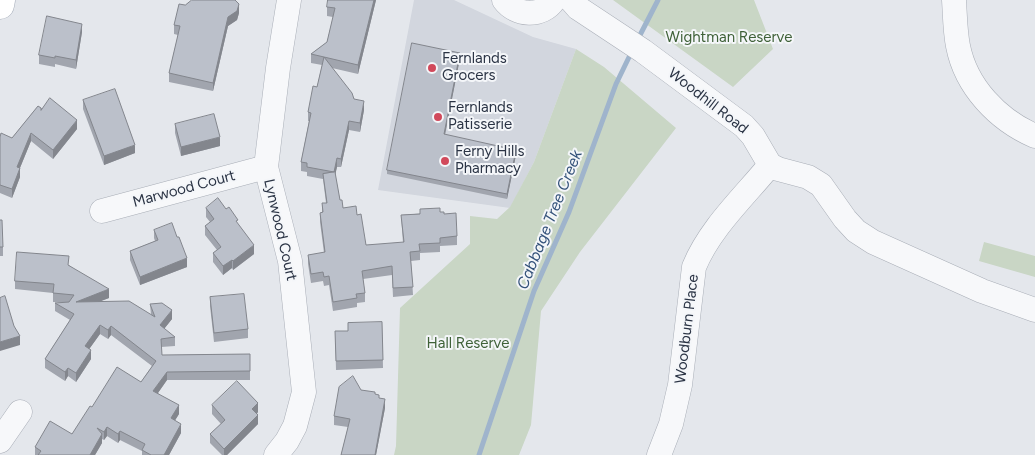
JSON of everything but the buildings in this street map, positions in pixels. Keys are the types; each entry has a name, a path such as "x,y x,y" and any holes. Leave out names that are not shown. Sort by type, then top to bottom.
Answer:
{"main road":[{"path":"0,5 1,0"}],"street":[{"name":"Lynwood Court","path":"276,455 295,426 304,392 290,261 266,167 278,68 289,0"},
{"name":"Woodhill Road","path":"504,0 519,12 528,13 564,3 643,52 744,126 758,143 770,164"},
{"path":"954,0 958,47 965,70 994,110 1019,129 1035,136"},
{"path":"770,164 778,169 808,177 821,184 845,219 856,231 873,242 982,291 1035,310"},
{"name":"Woodburn Place","path":"660,455 671,424 680,385 694,267 701,251 712,235 770,164"},
{"name":"Marwood Court","path":"102,211 266,167"},
{"path":"0,441 20,412"}],"shaded area":[{"path":"414,0 454,0 533,37 576,49 534,162 510,208 378,190"}],"green space":[{"name":"Wightman Reserve","path":"613,0 754,0 773,49 733,87"},
{"name":"Hall Reserve","path":"576,49 604,67 676,128 580,252 541,311 531,425 519,455 394,455 396,446 400,308 470,244 470,216 497,219 510,207 534,162"},
{"path":"984,242 1035,256 1035,277 979,261"}],"waterway":[{"name":"Cabbage Tree Creek","path":"638,39 658,0"},
{"name":"Cabbage Tree Creek","path":"479,455 534,291 569,212 616,84 632,51"}],"place":[{"name":"Fernlands Grocers","path":"432,68"},
{"name":"Fernlands Patisserie","path":"438,117"},
{"name":"Ferny Hills Pharmacy","path":"445,161"}]}
